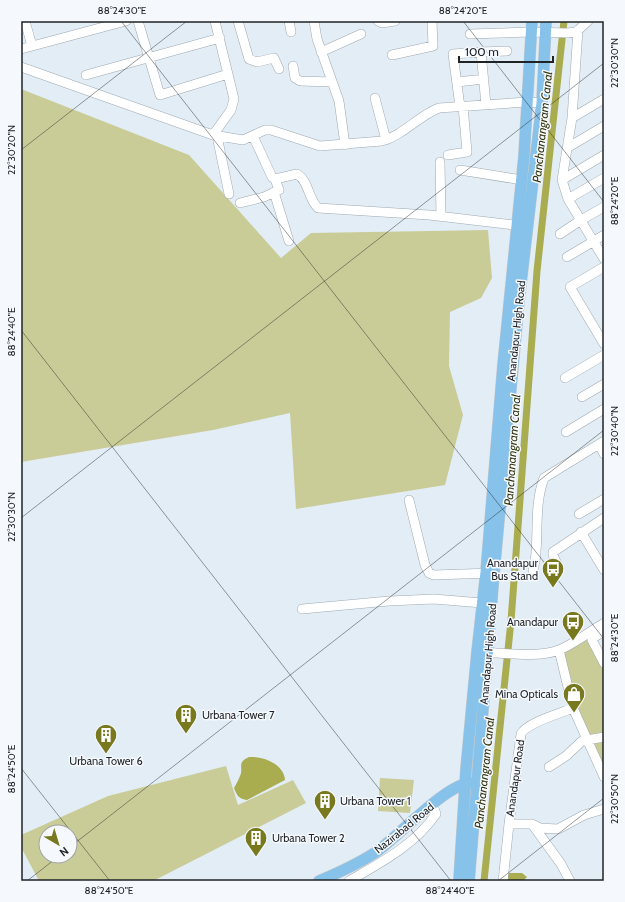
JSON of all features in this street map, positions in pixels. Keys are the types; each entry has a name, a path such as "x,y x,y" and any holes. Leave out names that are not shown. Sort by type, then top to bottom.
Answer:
{"main road":[{"name":"Anandapur High Road","path":"469,881 477,783 493,653 490,573 503,366 522,226 542,103 544,33 546,21"},
{"name":"Anandapur High Road","path":"522,226 522,180 528,102 531,27"},
{"name":"Anandapur High Road","path":"459,881 465,783 476,652 482,603 490,573"},
{"path":"465,783 477,783"},
{"name":"Nazirabad Road","path":"319,881 340,872 375,853 391,841 409,834 420,813 433,808 452,789 465,783"}],"street":[{"path":"24,21 32,46"},
{"path":"21,49 102,24 125,21"},
{"path":"138,21 160,95 228,74"},
{"path":"215,21 234,99 233,105 215,136 229,194"},
{"path":"238,21 249,59 256,62 274,58 279,69"},
{"path":"289,21 291,32"},
{"path":"314,21 321,52 339,101 345,145"},
{"path":"378,21 382,23 395,21"},
{"path":"392,55 433,46 432,21"},
{"path":"470,34 531,27 544,33 567,33 578,30 588,21"},
{"path":"578,30 572,118 562,180 568,198 604,259"},
{"path":"321,52 361,34"},
{"path":"86,75 220,38"},
{"path":"448,155 467,152 462,107 453,54 507,51"},
{"path":"481,52 486,105"},
{"path":"293,66 295,78 300,81 332,82"},
{"path":"21,67 215,136 243,140 265,130 271,130 320,146 345,145 386,140 399,134 430,111 439,108 528,102 542,103"},
{"path":"457,82 484,79"},
{"path":"375,98 386,140"},
{"path":"572,118 604,99"},
{"path":"567,148 604,126"},
{"path":"240,203 264,197 279,190 253,136"},
{"path":"562,180 604,155"},
{"path":"440,162 441,216"},
{"path":"460,170 522,180"},
{"path":"275,179 297,174 302,177 314,203 321,209 441,216 522,226"},
{"path":"568,198 604,178"},
{"path":"274,192 289,242"},
{"path":"560,234 604,207"},
{"path":"567,257 604,235"},
{"path":"604,267 570,287 604,344"},
{"path":"565,378 604,355"},
{"path":"582,397 604,384"},
{"path":"566,432 604,409"},
{"path":"533,571 536,553 540,487 544,478 601,442 604,454"},
{"path":"579,514 604,499"},
{"path":"409,500 425,565 429,572 434,574 490,573"},
{"path":"558,566 553,555 554,552 604,518"},
{"path":"582,532 604,570"},
{"path":"302,609 389,601 434,599 482,603"},
{"path":"476,652 537,655 559,650 604,623"},
{"path":"604,631 592,640 604,663"},
{"path":"559,650 574,708 604,777"},
{"name":"Anandapur Road","path":"503,881 508,824 521,734 523,730 534,724 574,708"},
{"path":"549,767 566,756 582,741 604,737"},
{"path":"508,824 532,824 540,828 558,828 584,815 604,809"},
{"path":"532,824 561,864 570,881"},
{"path":"349,881 384,861 409,834"}],"green space":[{"path":"21,89 189,155 281,258 311,233 488,230 492,278 481,298 450,312 449,366 463,415 445,485 296,509 290,413 213,430 21,462"},
{"path":"589,639 604,669 604,735 589,735 573,695 562,652"},
{"path":"604,741 604,771 593,744"},
{"path":"226,766 238,805 293,780 306,803 153,881 39,881 21,847 21,835 38,827 38,864 78,864 78,824 46,824 108,796"},
{"path":"380,778 414,780 410,813 378,811"}],"shaded area":[{"path":"249,757 260,758 277,765 284,774 285,780 247,800 239,797 234,788 241,773 241,763"},
{"path":"506,873 522,873 527,877 523,881 509,881 506,878"}],"waterway":[{"name":"Panchanangram Canal","path":"484,881 511,621 537,271 564,21"}],"place":[{"name":"Anandapur Bus Stand","path":"553,588"},
{"name":"Anandapur","path":"573,642"},
{"name":"Mina Opticals","path":"574,714"},
{"name":"Urbana Tower 7","path":"186,734"},
{"name":"Urbana Tower 6","path":"106,754"},
{"name":"Urbana Tower 1","path":"325,820"},
{"name":"Urbana Tower 2","path":"256,858"}]}
